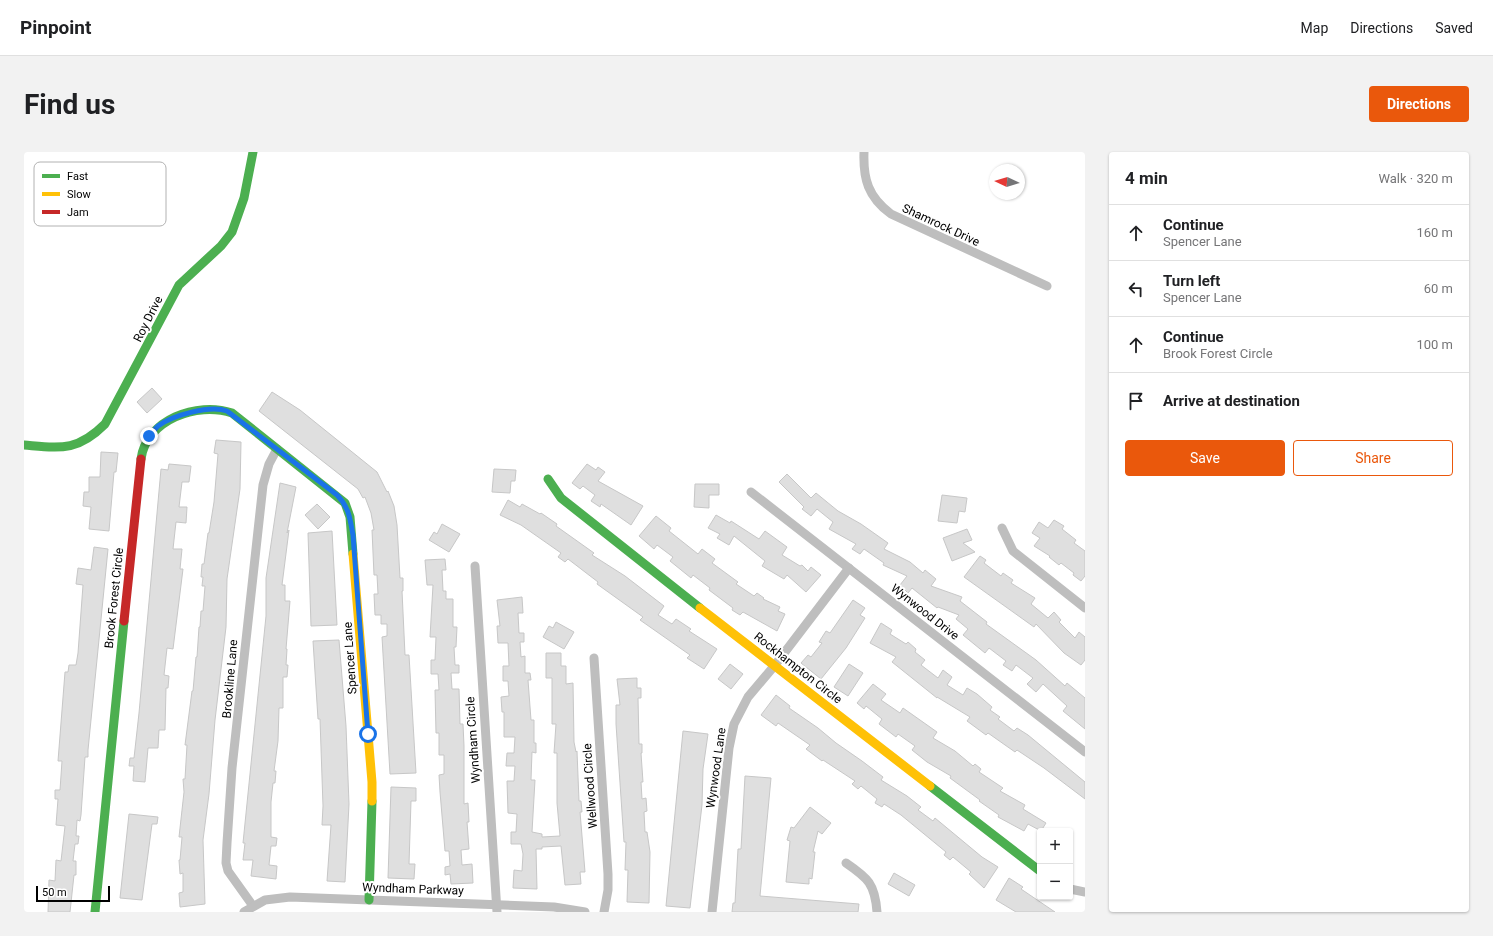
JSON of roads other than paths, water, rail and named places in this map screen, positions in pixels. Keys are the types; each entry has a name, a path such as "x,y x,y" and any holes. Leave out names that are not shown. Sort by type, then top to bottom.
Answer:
{"street":[{"name":"Roy Drive","path":"24,445 64,448 83,442 94,435 105,424 179,285 190,272 227,240 232,231 240,210 253,152"},
{"name":"Shamrock Drive","path":"864,152 865,181 883,209 902,221 1047,286"},
{"name":"Brook Forest Circle","path":"95,912 141,457 145,442 158,426 171,420 197,412 217,408 232,413 276,449"},
{"name":"Spencer Lane","path":"276,449 337,495 345,503 350,517 372,782 368,900"},
{"name":"Brookline Lane","path":"253,906 228,871 226,863 226,844 232,768 263,485 269,464 276,449"},
{"name":"Rockhampton Circle","path":"548,479 561,498 1037,869"},
{"name":"Wynwood Drive","path":"750,492 1085,752"},
{"path":"1002,528 1009,547 1013,551 1085,608"},
{"name":"Wyndham Circle","path":"475,566 496,908"},
{"name":"Wynwood Lane","path":"712,912 731,735 739,713 748,697 775,666 849,568"},
{"name":"Wellwood Circle","path":"594,658 608,874 608,890 604,912"},
{"path":"846,862 863,875 870,883 877,912"},
{"path":"1073,890 1085,892"},
{"name":"Wyndham Parkway","path":"244,912 265,900 290,897 496,908 568,908 585,912"}]}
